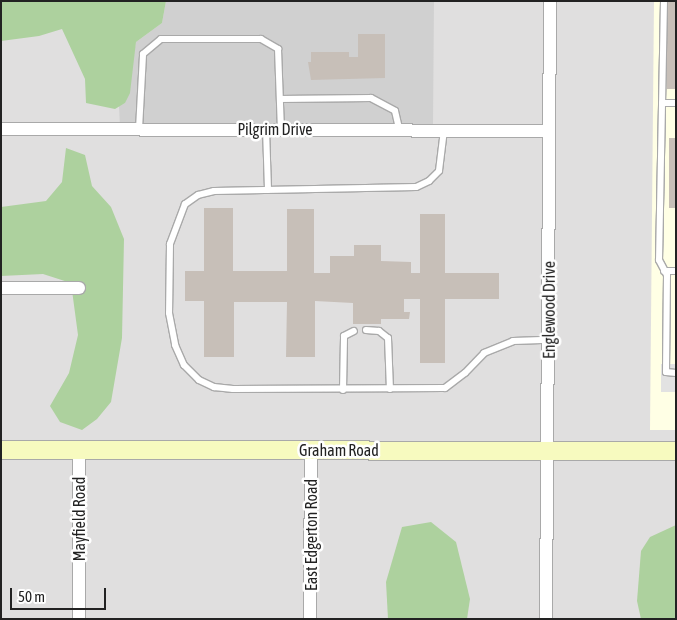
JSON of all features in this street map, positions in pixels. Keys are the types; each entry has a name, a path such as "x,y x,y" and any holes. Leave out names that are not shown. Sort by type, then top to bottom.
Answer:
{"main road":[{"name":"Graham Road","path":"1,450 676,451"}],"street":[{"name":"Englewood Drive","path":"546,619 550,1"},
{"name":"Pilgrim Drive","path":"1,129 444,129 549,131"},
{"path":"1,288 79,288"},
{"name":"Mayfield Road","path":"79,619 80,450"},
{"name":"East Edgerton Road","path":"310,619 312,450"}],"lane":[{"path":"664,1 659,260 664,271 666,372 676,372"},
{"path":"139,129 143,54 161,39 261,39 278,49 281,129"},
{"path":"280,99 371,98 395,111 399,129"},
{"path":"662,103 676,103"},
{"path":"266,129 268,190"},
{"path":"444,129 439,171 429,181 416,186 214,191 198,195 185,204 170,244 169,313 175,344 184,365 200,380 214,387 343,390 445,388 466,373 484,353 513,341 549,340"},
{"path":"664,271 676,271"},
{"path":"366,330 379,331 388,338 390,389"},
{"path":"343,390 344,336 354,331"}],"shaded area":[{"path":"1,1 676,1 676,619 1,619"},
{"path":"166,1 434,1 433,125 120,127 119,106 125,103 136,42 162,23"},
{"path":"654,1 676,1 676,430 650,430"},
{"path":"661,364 676,364 676,392 661,392"}],"green space":[{"path":"1,1 166,1 162,23 136,42 130,93 125,103 115,109 86,103 85,79 62,29 39,36 1,41"},
{"path":"66,148 85,155 92,186 111,207 124,239 122,338 111,402 97,419 82,430 60,422 50,406 69,373 78,335 71,283 43,274 1,276 1,207 46,201 62,182"},
{"path":"431,522 456,542 470,599 467,619 388,619 386,582 402,527"},
{"path":"676,525 676,619 641,619 637,601 641,551 650,537"}],"building":[{"path":"667,1 676,1 676,89 667,89"},
{"path":"358,34 385,34 385,78 311,80 308,62 311,62 311,52 349,52 349,57 358,57"},
{"path":"669,138 676,138 676,208 669,208"},
{"path":"204,208 233,208 233,271 287,271 287,209 314,209 314,273 330,273 330,256 354,256 354,245 381,245 381,261 411,262 411,273 420,273 420,214 445,214 445,273 499,273 499,299 445,299 445,363 420,363 420,299 404,299 404,312 410,312 409,319 381,319 381,324 353,324 353,303 315,301 315,357 286,357 287,302 234,302 234,357 204,357 204,301 185,301 185,271 204,271"}]}
